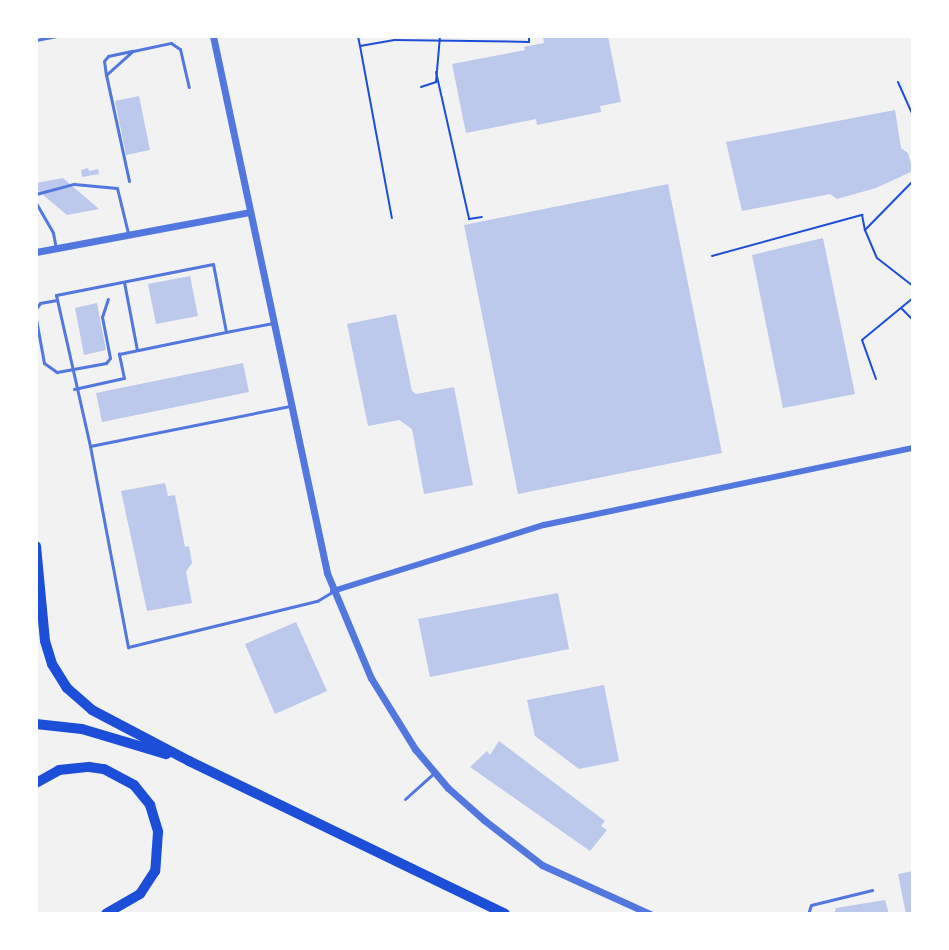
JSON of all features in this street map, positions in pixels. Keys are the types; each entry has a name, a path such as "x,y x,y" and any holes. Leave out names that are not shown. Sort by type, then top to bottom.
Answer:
{"highway":[{"path":"36,546 45,641 52,664 67,688 92,710 189,761 505,914"},
{"path":"36,724 82,729 189,761"},
{"path":"36,783 59,771 89,766 104,769 134,785 150,805 158,832 155,871 140,894 106,914"}],"street":[{"path":"213,36 249,212 333,591 371,678 414,749 484,820 542,865 650,914"},
{"path":"36,252 249,212"},
{"path":"333,591 544,525 913,448"}],"lane":[{"path":"36,40 57,36"},
{"path":"129,181 104,62 108,56 171,43 180,49 189,87"},
{"path":"106,75 133,51"},
{"path":"36,194 74,184 117,188 129,235"},
{"path":"36,203 53,233 56,249"},
{"path":"226,332 213,264 56,296 74,388 90,446 128,646 317,601 333,591"},
{"path":"124,282 137,350"},
{"path":"36,319 44,363 57,372 106,363 110,358 102,316 108,299"},
{"path":"36,309 40,303 57,300"},
{"path":"74,388 124,378 119,354 273,323"},
{"path":"90,446 291,406"},
{"path":"405,799 435,772"},
{"path":"808,914 811,905 872,890"}],"path":[{"path":"358,36 392,218"},
{"path":"360,46 394,40 439,38 529,42 529,36"},
{"path":"421,87 436,82 439,38"},
{"path":"436,72 469,219 482,216"},
{"path":"898,82 913,115"},
{"path":"865,230 913,181"},
{"path":"712,256 862,215 865,230 877,258 913,286"},
{"path":"876,379 862,340 913,298"},
{"path":"901,308 913,320"}],"building":[{"path":"543,36 608,36 621,102 600,106 601,112 537,125 536,119 466,133 452,64 525,50 524,47 544,43"},
{"path":"139,96 150,150 126,155 115,101"},
{"path":"895,110 901,148 908,153 913,171 876,188 837,199 830,194 742,211 726,142"},
{"path":"88,168 89,171 98,169 99,174 82,177 81,170"},
{"path":"63,178 99,209 67,215 36,189 36,183"},
{"path":"668,184 722,453 518,494 464,225"},
{"path":"823,238 855,394 783,408 752,255"},
{"path":"190,276 198,316 156,324 148,284"},
{"path":"97,303 106,350 84,355 75,308"},
{"path":"396,314 412,391 416,394 454,387 473,485 424,494 412,429 399,420 368,426 347,324"},
{"path":"243,363 249,392 102,422 96,393"},
{"path":"165,483 168,496 175,495 185,547 189,546 192,563 186,572 192,603 147,611 121,491"},
{"path":"558,593 569,649 430,677 418,619"},
{"path":"296,622 327,691 275,714 245,644"},
{"path":"604,685 619,761 579,769 535,736 527,700"},
{"path":"499,741 605,821 601,826 607,830 590,851 470,767 487,751 490,755"},
{"path":"913,871 913,914 906,914 898,874"},
{"path":"885,900 889,914 834,914 836,908"}]}
